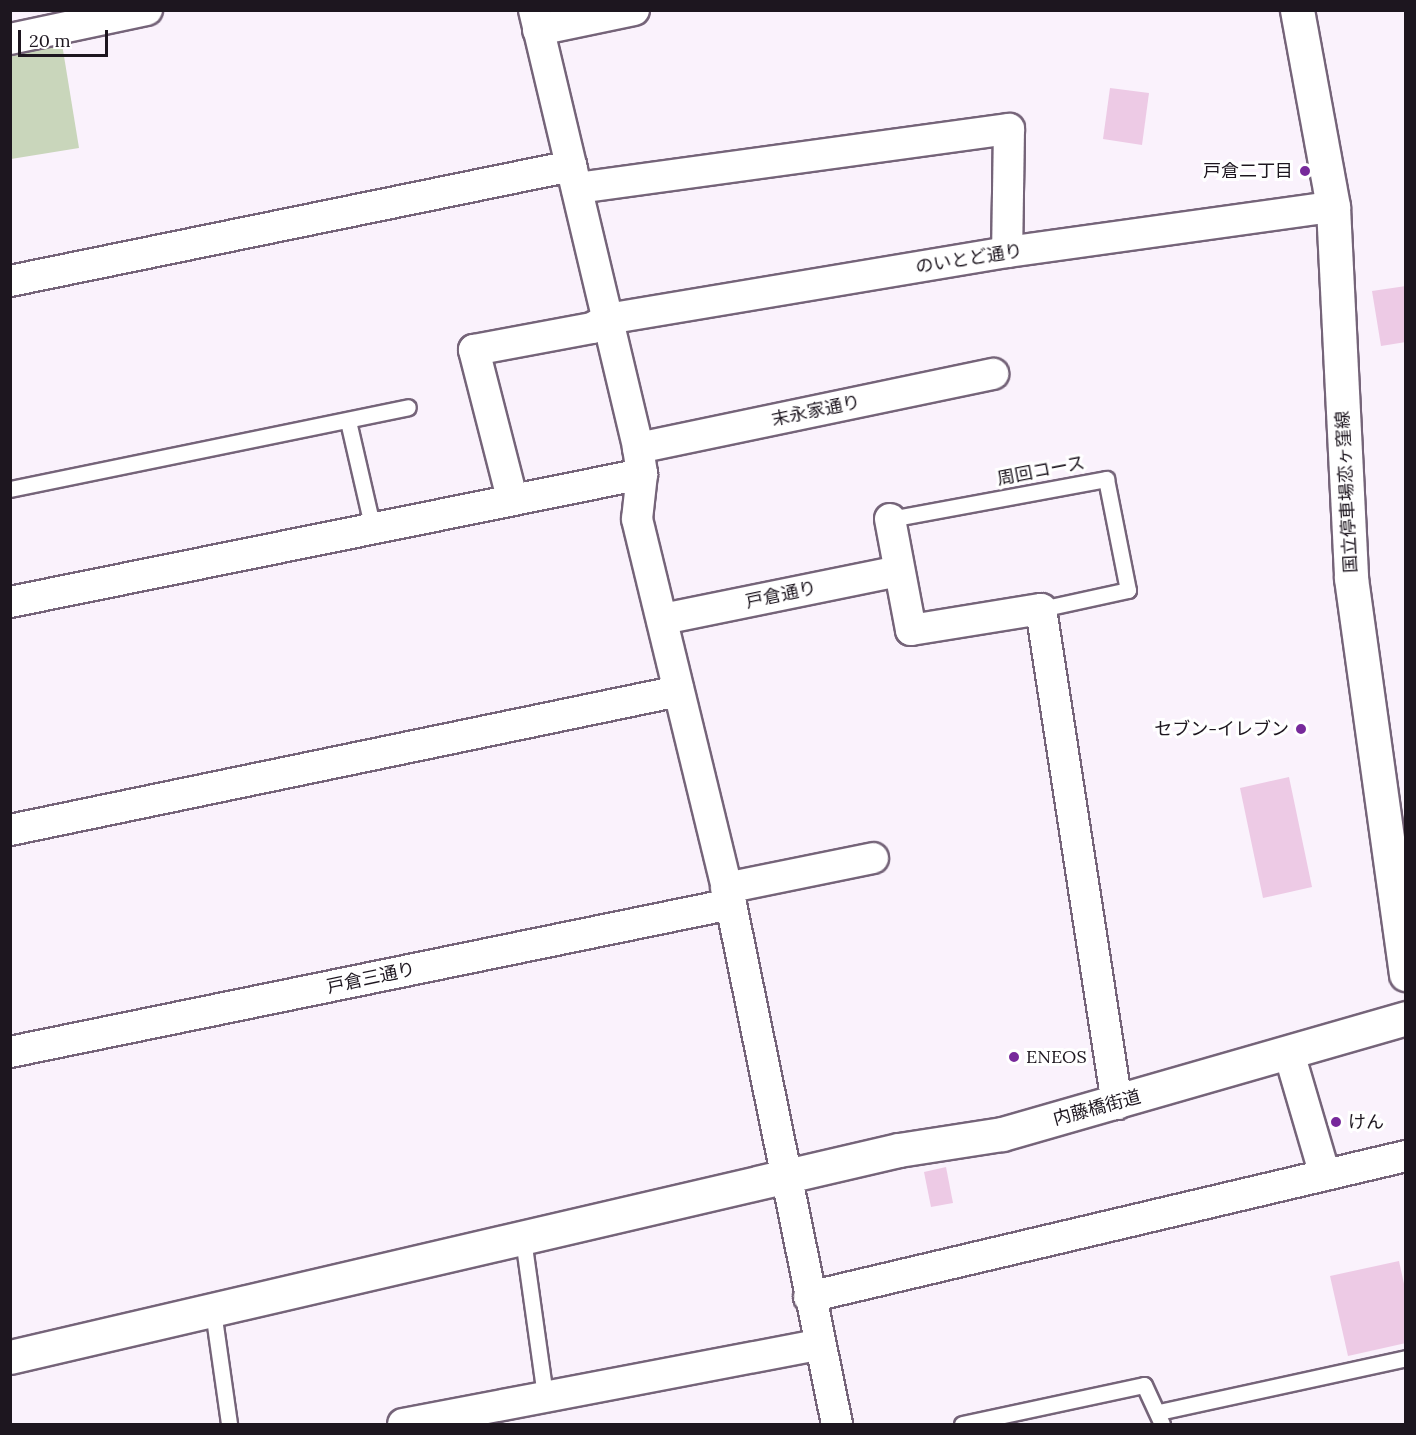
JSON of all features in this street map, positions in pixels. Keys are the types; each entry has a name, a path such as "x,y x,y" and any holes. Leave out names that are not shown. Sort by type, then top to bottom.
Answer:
{"street":[{"path":"11,35 147,10"},
{"path":"634,10 536,20 640,461 637,519 663,619 728,896 784,1179 837,1425"},
{"name":"国立停車場恋ヶ窪線","path":"1296,10 1333,207 1351,578 1380,820 1406,974"},
{"path":"10,281 574,177 1009,129 1007,252"},
{"name":"のいとど通り","path":"512,498 474,350 592,328 608,319 1007,252 1333,207"},
{"name":"末永家通り","path":"10,602 372,525 512,498 640,461 993,374"},
{"path":"890,519 898,571 911,630 1041,609 1117,1104"},
{"name":"戸倉通り","path":"663,619 898,571"},
{"path":"10,830 679,691"},
{"path":"1380,820 1406,840"},
{"name":"戸倉三通り","path":"10,1052 728,896 873,858"},
{"name":"内藤橋街道","path":"10,1357 1117,1104 1406,1018"},
{"path":"1289,1053 1325,1175"},
{"path":"809,1296 1406,1156"},
{"path":"403,1425 819,1345"}],"lane":[{"path":"10,489 408,407"},
{"path":"348,421 372,525"},
{"name":"周回コース","path":"890,519 1106,479 1128,590 1041,609"},
{"path":"523,1239 545,1396"},
{"path":"213,1311 229,1425"},
{"path":"962,1425 1144,1385 1160,1418 1406,1358"}],"green space":[{"path":"62,44 79,148 11,159 11,53"}],"building":[{"path":"1110,88 1149,93 1142,145 1103,139"},
{"path":"1406,286 1406,342 1381,346 1372,291"},
{"path":"1289,777 1312,887 1263,898 1240,788"},
{"path":"946,1167 953,1203 931,1207 924,1172"},
{"path":"1399,1261 1406,1293 1406,1343 1348,1356 1330,1276"}],"place":[{"name":"戸倉二丁目","path":"1305,171"},
{"name":"セブン-イレブン","path":"1301,729"},
{"name":"ENEOS","path":"1014,1057"},
{"name":"けん","path":"1336,1122"}]}
